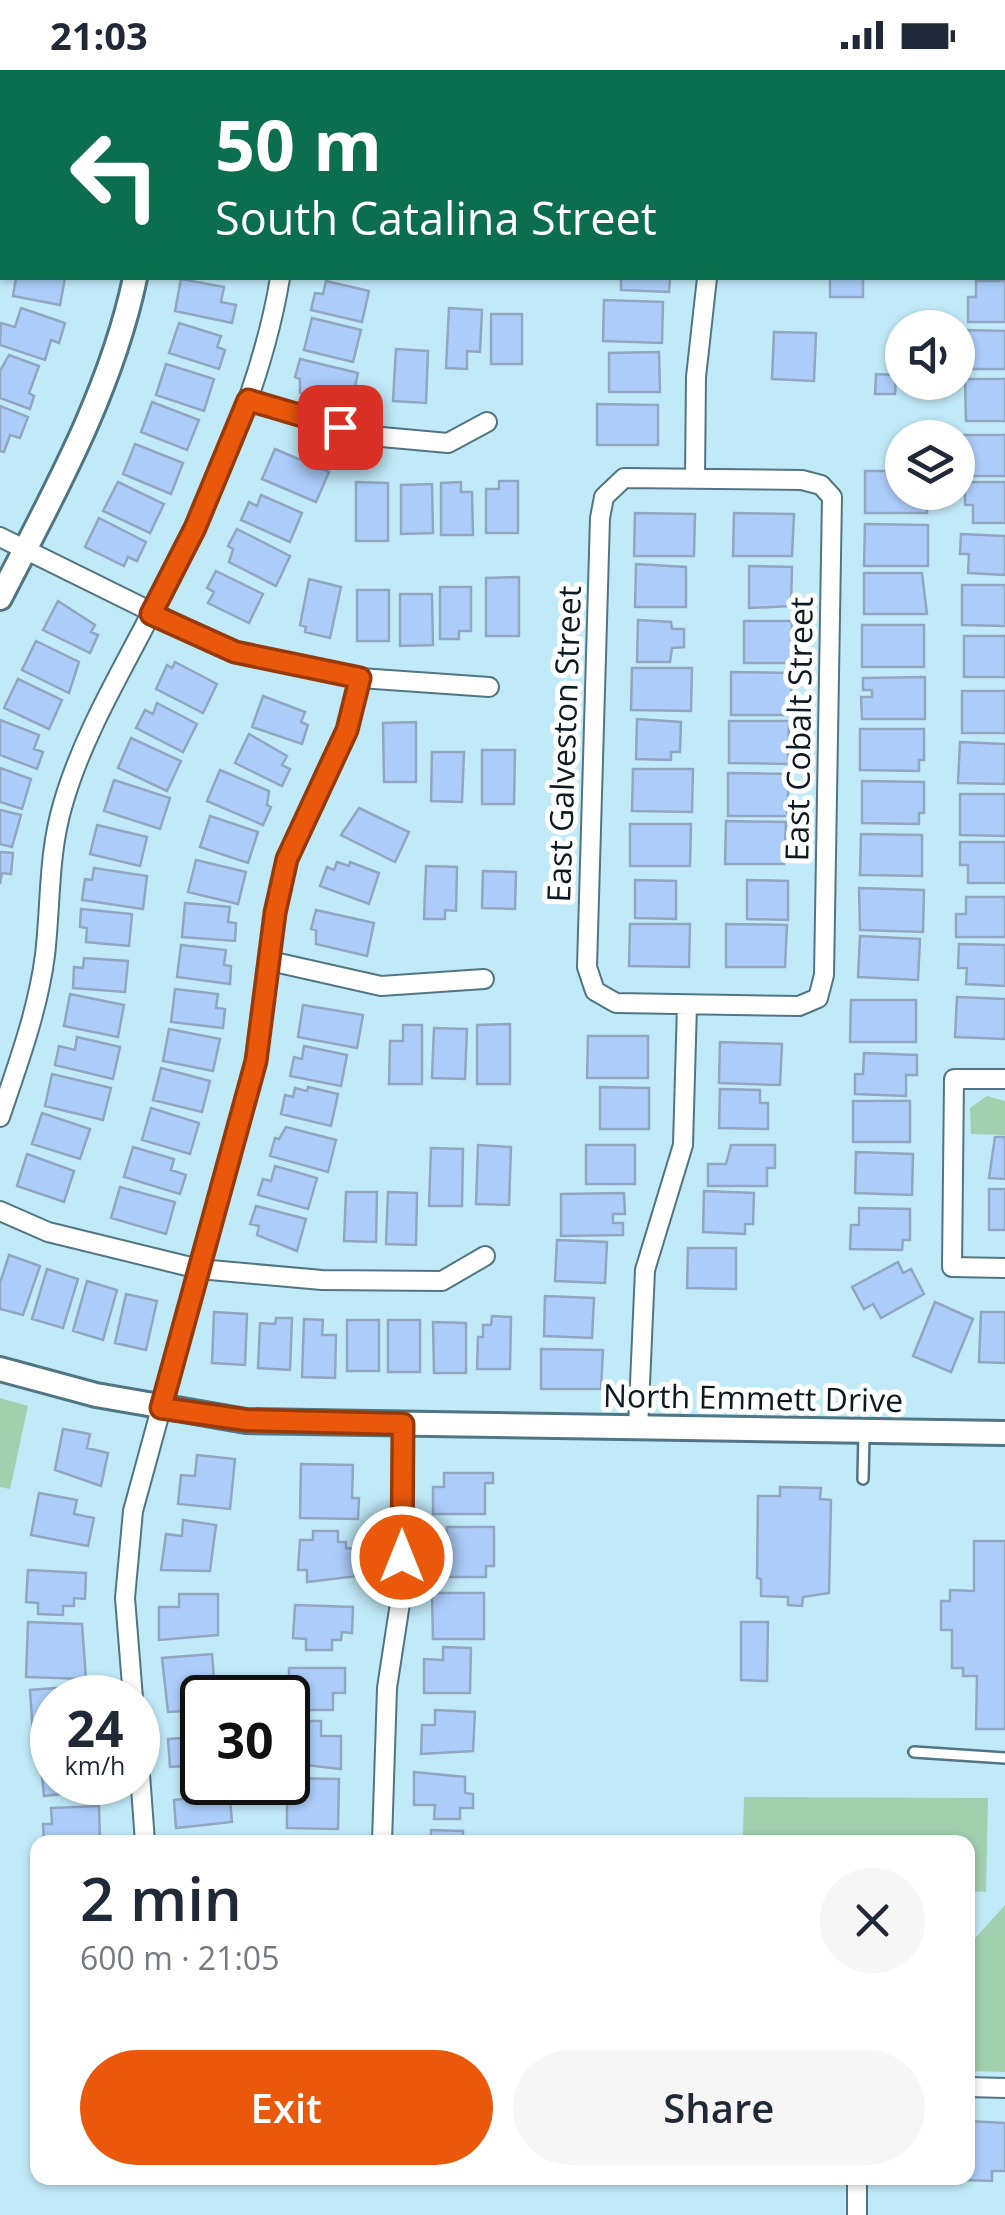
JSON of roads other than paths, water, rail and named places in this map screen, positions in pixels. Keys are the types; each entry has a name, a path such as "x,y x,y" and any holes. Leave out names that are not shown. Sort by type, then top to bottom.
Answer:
{"street":[{"path":"0,598 90,418 116,351 134,280"},
{"path":"0,1116 28,1034 44,955 48,877 63,803 98,716 195,528 248,400 272,327 280,280"},
{"path":"695,478 696,376 708,280"},
{"path":"248,400 370,436 448,442 487,422"},
{"name":"East Galveston Street","path":"688,1006 616,1003 594,991 586,967 600,518 604,497 624,478 695,478"},
{"name":"East Cobalt Street","path":"688,1006 800,1006 818,998 824,975 832,497 821,485 802,480 695,478"},
{"path":"0,536 151,614 235,652 360,678 489,687"},
{"path":"131,1675 125,1598 133,1511 256,1061 287,859 347,730 360,678"},
{"path":"270,961 381,986 484,979"},
{"path":"638,1429 645,1270 684,1146 688,1006"},
{"path":"1005,1079 954,1078 952,1267 1005,1268"},
{"path":"0,1211 48,1232 199,1269 322,1280 442,1280 485,1256"},
{"name":"North Emmett Drive","path":"0,1369 161,1408 246,1420 1005,1433"},
{"path":"382,1835 387,1688 402,1590 403,1424"},
{"path":"143,1805 145,1835"},
{"path":"975,2087 1005,2088"},
{"path":"857,2185 857,2215"}],"lane":[{"path":"864,1430 864,1479"},
{"path":"914,1752 1005,1758"}]}
